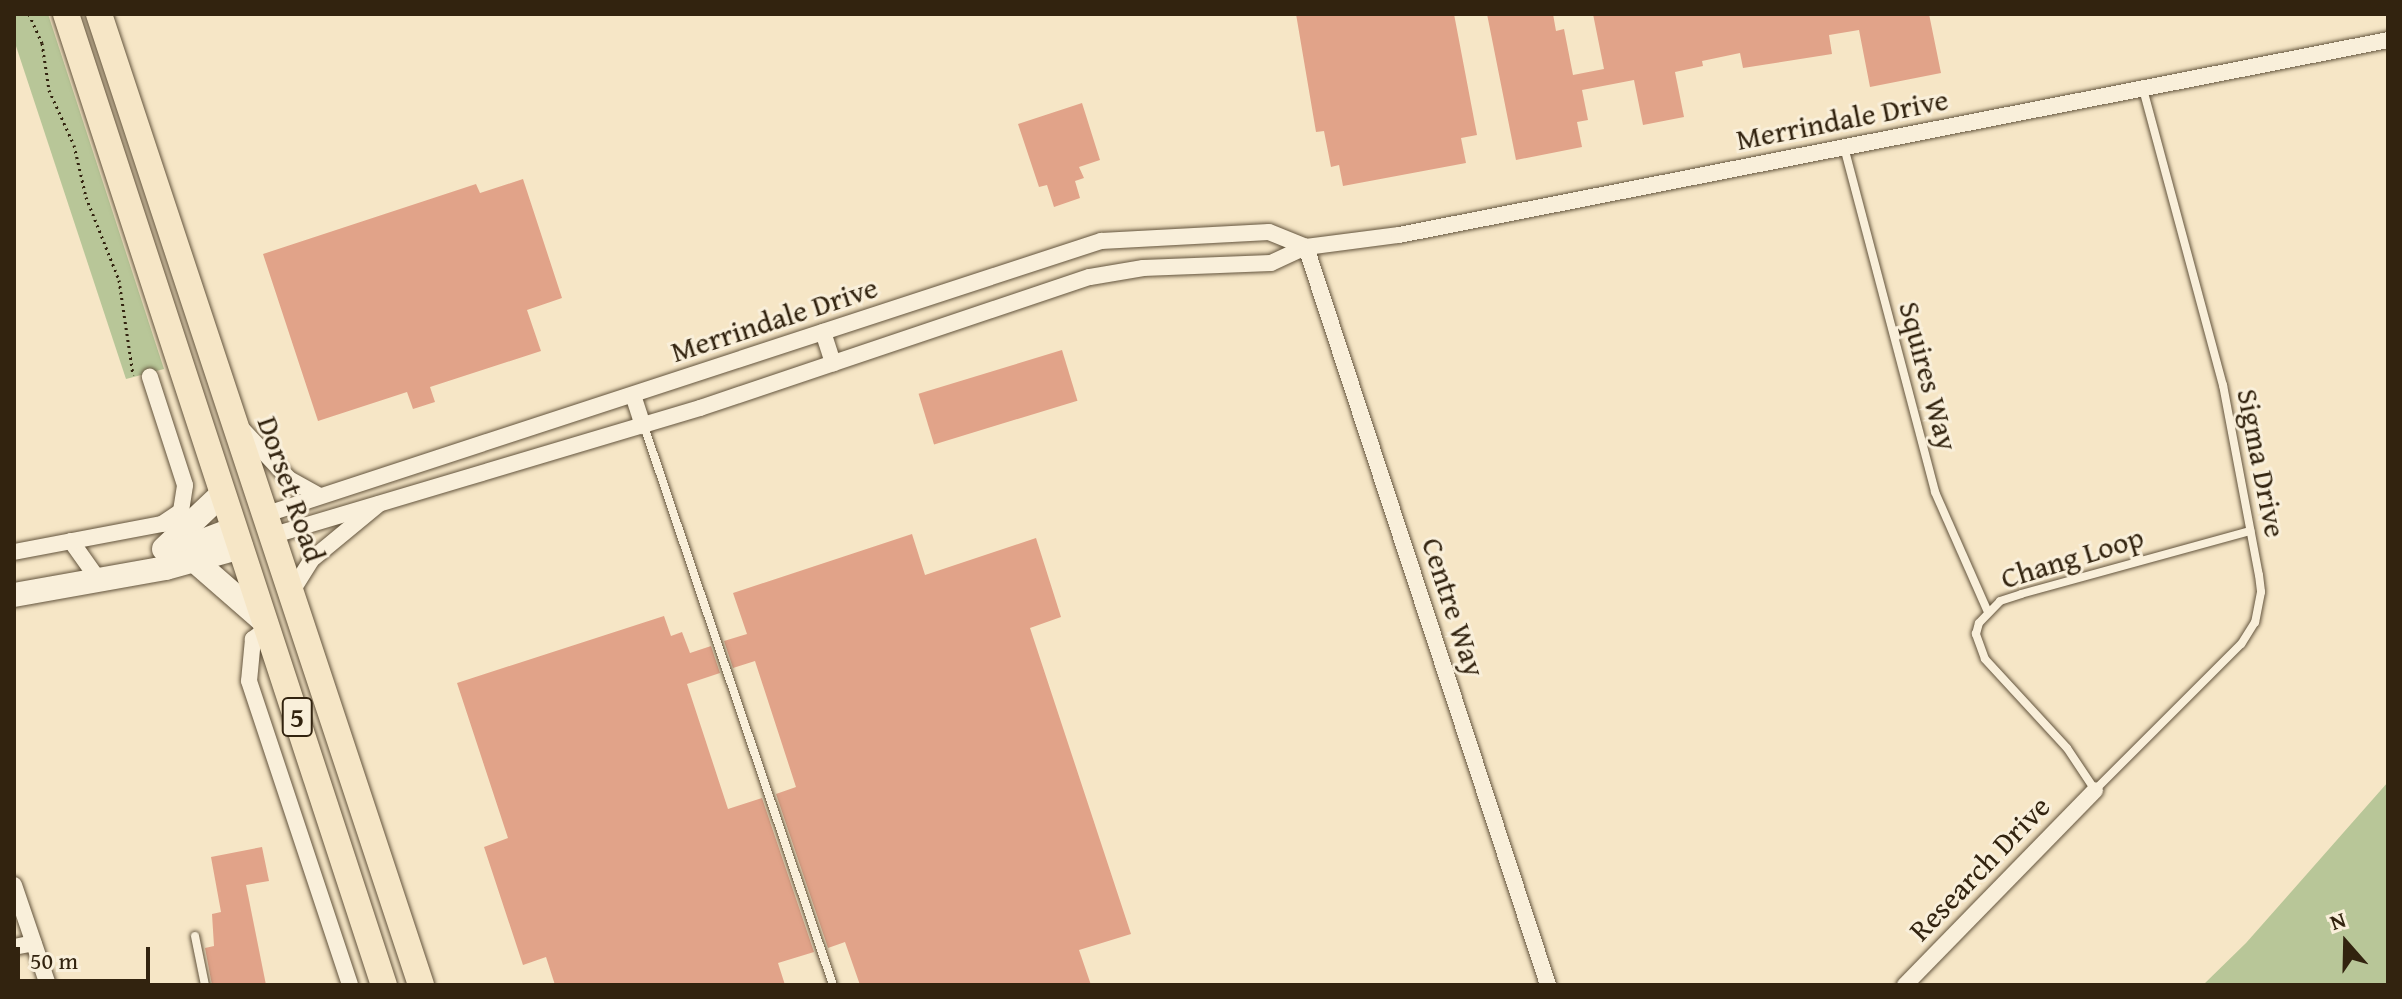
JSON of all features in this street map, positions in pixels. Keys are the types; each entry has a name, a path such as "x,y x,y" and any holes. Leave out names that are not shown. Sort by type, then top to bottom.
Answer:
{"main road":[{"name":"Dorset Road","path":"99,14 271,525 421,985"},
{"name":"5","path":"68,15 221,495 384,985"},
{"path":"150,561 221,495"},
{"path":"110,576 271,525"},
{"path":"14,595 195,561 237,538"},
{"path":"195,561 267,626"}],"street":[{"name":"Merrindale Drive","path":"271,525 387,499 643,426 1090,277 1143,268 1271,263 1306,247 1399,235 2388,40"},
{"name":"Merrindale Drive","path":"271,525 320,496 1101,241 1269,232 1306,247"},
{"name":"Centre Way","path":"1306,247 1548,985"},
{"path":"823,332 833,363"},
{"path":"14,552 162,524 181,511 186,500 143,382"},
{"path":"633,395 643,426"},
{"path":"236,422 289,479 320,496"},
{"path":"292,591 311,560 387,499"},
{"path":"71,541 110,576"},
{"path":"267,626 253,639 249,681 350,985"},
{"name":"Research Drive","path":"1905,985 2095,790"},
{"path":"14,885 48,985"},
{"path":"14,947 34,943"}],"lane":[{"name":"Sigma Drive","path":"2095,790 2250,634 2261,592 2223,385 2143,89"},
{"name":"Squires Way","path":"1844,147 1935,492 1987,610"},
{"path":"643,426 833,985"},
{"name":"Chang Loop","path":"2095,790 2067,748 1985,659 1976,634 1987,610 2021,594 2250,531"},
{"path":"195,936 205,985"}],"path":[{"path":"29,14 42,43 49,90 74,145 86,197 119,280 143,382"}],"green space":[{"path":"14,14 48,14 164,369 126,379 14,40"},
{"path":"2388,782 2388,985 2203,985 2246,943"}],"building":[{"path":"1296,14 1454,14 1477,135 1461,138 1466,163 1343,186 1339,165 1331,167 1324,131 1316,132"},
{"path":"1487,14 1553,14 1556,31 1564,29 1573,75 1604,69 1593,14 1929,14 1941,73 1870,87 1859,30 1829,35 1832,54 1743,68 1740,53 1702,61 1703,66 1675,72 1684,117 1643,125 1634,80 1582,90 1588,120 1577,122 1582,147 1516,160"},
{"path":"1082,103 1100,160 1079,167 1084,178 1075,181 1080,198 1054,207 1047,185 1039,187 1018,124"},
{"path":"523,179 562,298 527,310 541,351 430,387 435,402 413,409 407,392 318,421 263,254 476,184 480,193"},
{"path":"1062,350 1077,401 934,445 919,394"},
{"path":"912,534 925,575 1036,538 1061,617 1030,628 1131,934 1079,950 1091,985 860,985 845,942 828,948 776,794 796,787 755,661 733,668 724,641 747,634 733,593"},
{"path":"664,616 671,636 682,632 690,653 711,646 720,673 687,684 728,809 762,798 814,952 778,963 785,985 555,985 546,957 523,965 484,847 508,838 457,683"},
{"path":"262,847 269,881 246,885 266,985 212,985 205,948 214,946 212,914 221,912 211,857"}]}
